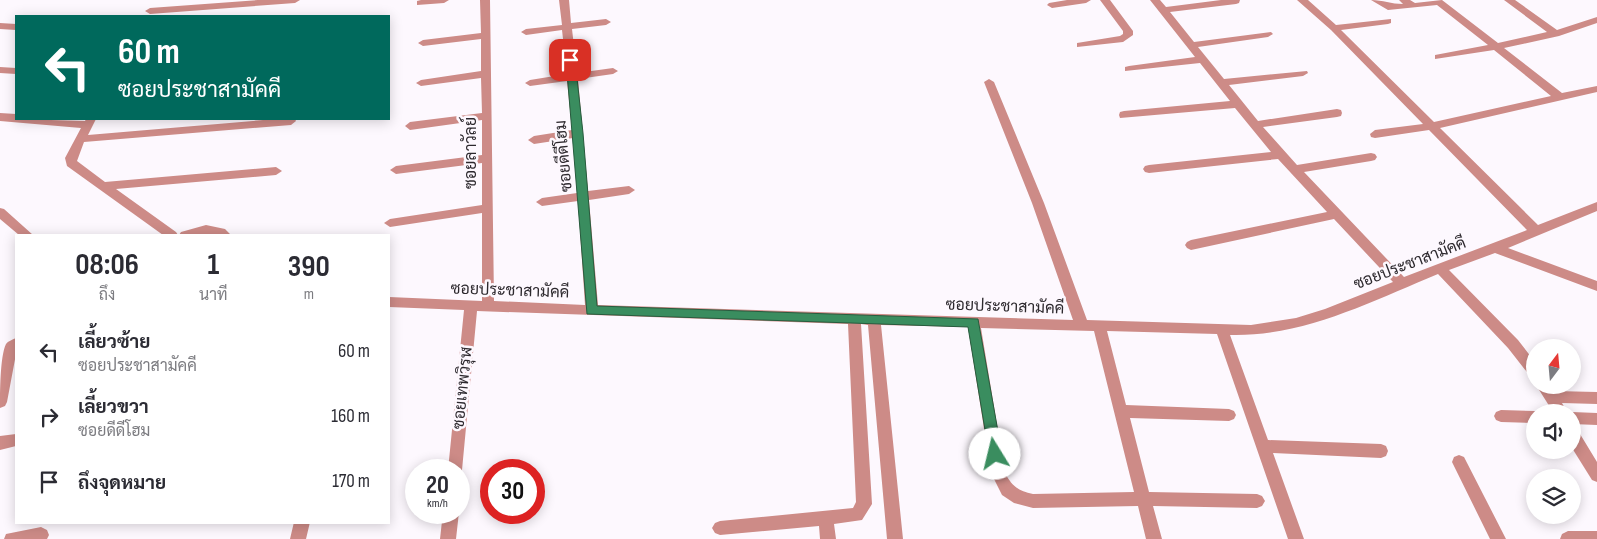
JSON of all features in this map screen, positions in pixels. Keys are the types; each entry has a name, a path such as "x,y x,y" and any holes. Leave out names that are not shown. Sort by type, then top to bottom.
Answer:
{"street":[{"path":"149,14 156,0"},
{"path":"149,14 295,0"},
{"path":"420,3 444,0"},
{"name":"ซอยลาวัลย์","path":"484,0 488,158 488,306"},
{"name":"ซอยดีดีโฮม","path":"564,0 584,196 592,310"},
{"path":"1052,5 1086,0"},
{"path":"1080,45 1123,39 1128,35 1128,31 1105,0"},
{"path":"1155,0 1293,170 1402,283"},
{"path":"1302,0 1334,28 1536,231"},
{"path":"1376,0 1388,7 1409,3 1443,1 1497,48 1560,98"},
{"path":"1509,0 1556,34"},
{"path":"1164,10 1236,1"},
{"path":"1439,57 1497,48 1556,34 1597,20"},
{"path":"1334,28 1388,21"},
{"path":"526,32 606,22"},
{"path":"0,26 15,27"},
{"path":"1192,45 1268,34"},
{"path":"423,43 484,36"},
{"path":"1129,69 1203,60"},
{"path":"0,70 15,71"},
{"path":"530,82 613,70"},
{"path":"1222,83 1303,73"},
{"path":"421,83 486,74"},
{"path":"989,82 1065,273 1082,326"},
{"path":"1375,134 1431,126 1597,89"},
{"path":"1124,115 1238,104"},
{"path":"1255,125 1338,113"},
{"path":"410,126 487,116"},
{"path":"0,117 15,118"},
{"path":"44,120 89,122 71,158 71,163 171,234"},
{"path":"81,139 292,121"},
{"path":"534,140 578,133"},
{"path":"1149,169 1280,155"},
{"path":"1293,170 1371,157"},
{"path":"396,170 488,158"},
{"path":"103,186 276,171"},
{"path":"542,202 629,190"},
{"name":"ซอยประชาสามัคคี","path":"390,302 974,323 1251,330 1296,323 1328,313 1440,268 1496,248 1597,206"},
{"path":"390,223 488,208"},
{"path":"0,212 26,234"},
{"path":"1190,245 1336,214"},
{"path":"189,234 211,229 220,230 224,234"},
{"path":"1496,248 1597,286"},
{"path":"1440,268 1513,344 1526,361"},
{"name":"ซอยเทพวิรุฬ","path":"456,459 471,305"},
{"path":"720,528 857,516 864,504 854,319"},
{"path":"874,319 895,539"},
{"path":"974,323 998,473 1006,490 1018,499 1033,501 1144,499 1258,501"},
{"path":"1099,326 1154,539"},
{"path":"1222,330 1296,539"},
{"path":"0,402 11,347 15,345"},
{"path":"1549,394 1555,404"},
{"path":"1551,397 1597,398"},
{"path":"1121,411 1229,416"},
{"path":"1501,416 1526,417"},
{"path":"1581,418 1597,419"},
{"path":"0,443 15,440"},
{"path":"1263,446 1381,451"},
{"path":"1581,449 1597,475"},
{"path":"1459,462 1498,539"},
{"path":"826,518 828,539"},
{"path":"298,539 302,524"},
{"path":"448,539 450,524"},
{"path":"12,539 40,535"},
{"path":"1568,539 1597,539"}],"route":[{"path":"570,60 584,196 592,310 974,323 995,454"}]}
